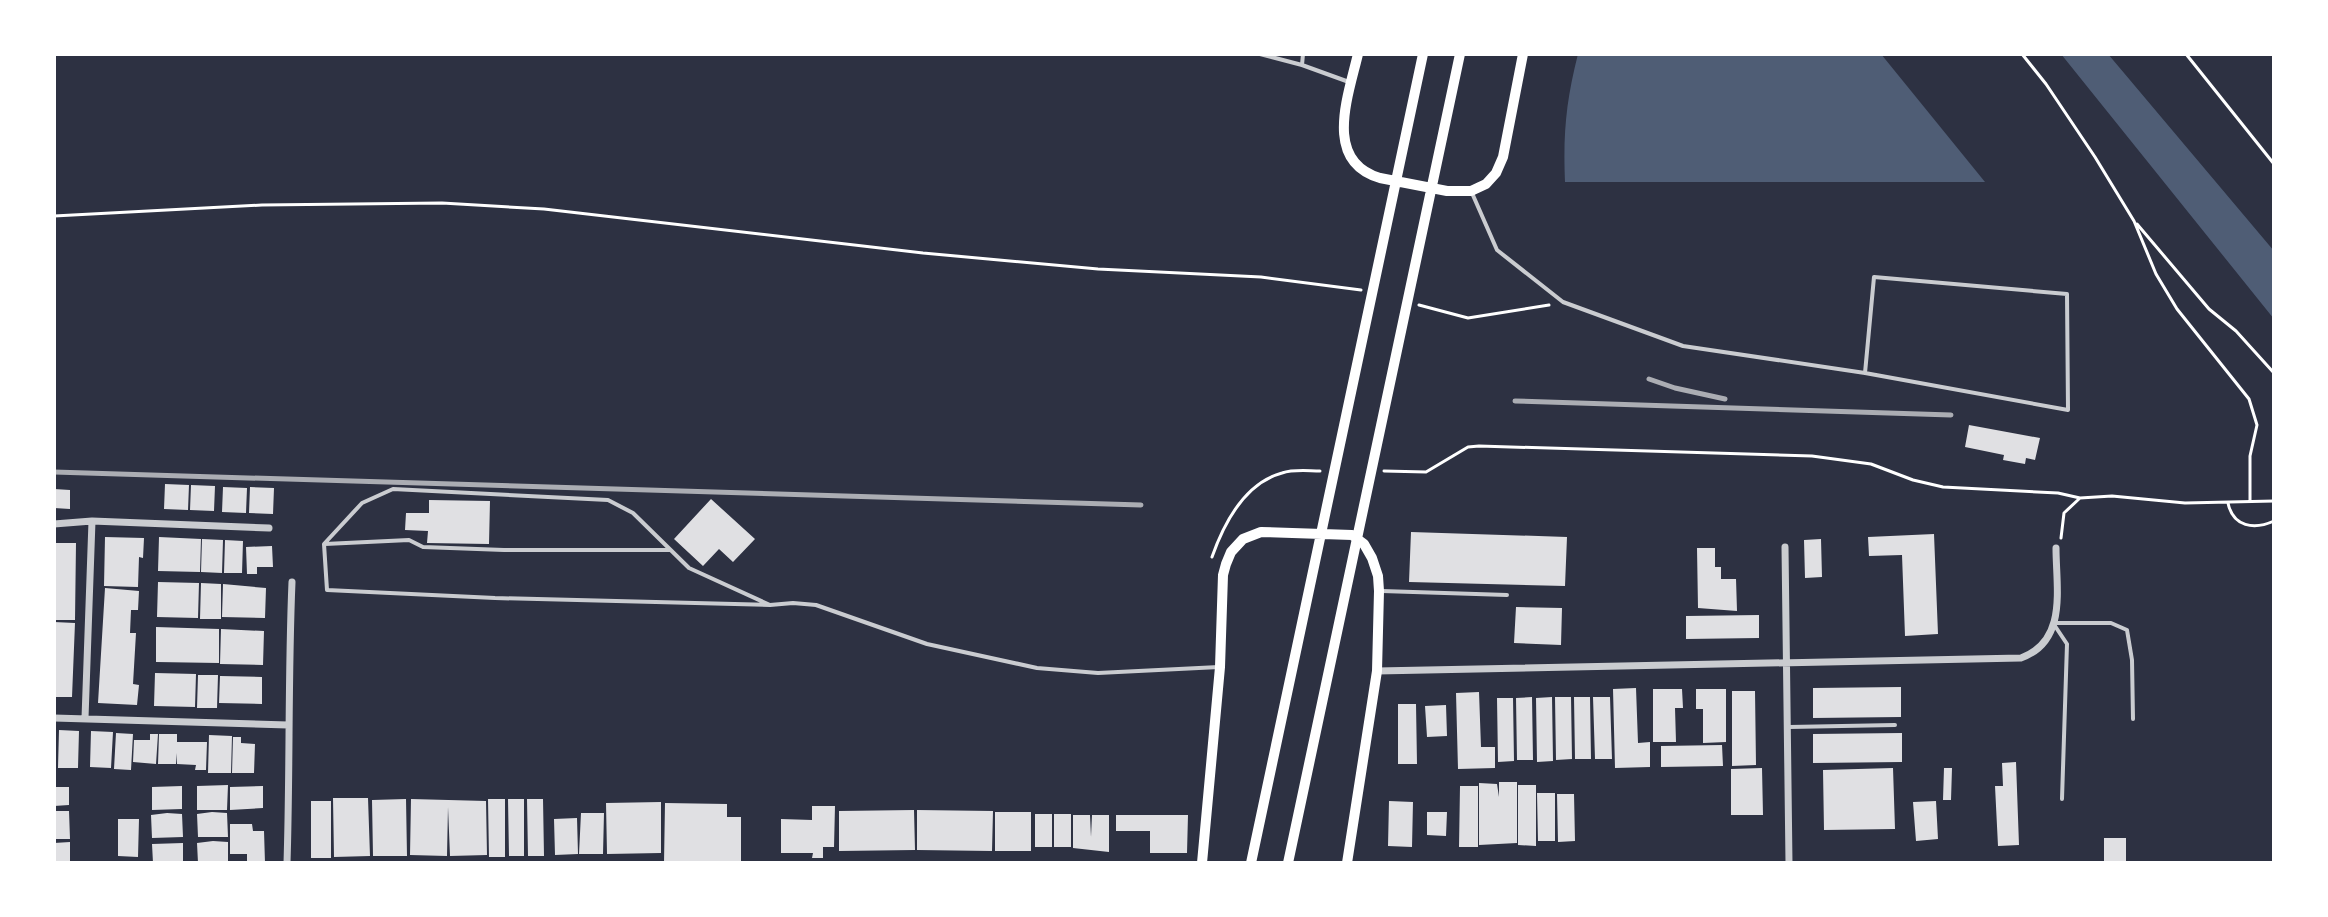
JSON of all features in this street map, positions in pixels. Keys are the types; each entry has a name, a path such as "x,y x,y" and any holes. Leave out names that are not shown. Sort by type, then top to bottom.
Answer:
{"main road":[{"path":"1358,54 1343,137 1347,153 1359,169 1380,178 1447,191 1471,191 1492,179 1503,157 1523,54"},
{"path":"1251,863 1423,54"},
{"path":"1288,863 1460,54"},
{"path":"1202,863 1220,667 1223,575 1231,552 1251,535 1291,532 1352,535 1360,539 1376,567 1379,591 1377,671 1347,863"}],"street":[{"path":"54,524 92,521 269,528"},
{"path":"85,718 92,521"},
{"path":"1785,547 1789,863"},
{"path":"1377,671 2011,659 2036,651 2055,625 2056,548"},
{"path":"287,863 292,582"},
{"path":"54,718 288,725"}],"lane":[{"path":"1260,54 1351,82"},
{"path":"1302,65 1303,54"},
{"path":"1471,191 1497,250 1563,302 1683,346 1865,373 2068,410 2067,294 1874,277 1865,373"},
{"path":"770,605 689,568 633,513 608,500 393,489 362,503 324,544 327,590 495,598 770,605 793,603 816,605 927,644 1037,668 1098,673 1220,667"},
{"path":"324,544 409,540 423,547 673,550"},
{"path":"1379,591 1507,595"},
{"path":"2055,625 2111,623 2127,630 2132,660 2133,719"},
{"path":"2055,625 2067,644 2062,799"},
{"path":"1787,727 1895,725"}],"path":[{"path":"2022,54 2054,96 2134,221 2209,309 2245,340 2274,373"},
{"path":"2186,54 2274,164"},
{"path":"54,216 262,205 442,203 544,209 923,253 1098,269 1261,277 1366,292"},
{"path":"2134,221 2156,274 2177,309 2249,399 2257,425 2250,456 2250,501"},
{"path":"1409,303 1468,318 1563,302"},
{"path":"1373,471 1426,472 1468,447 1479,446 1796,455 1860,462 1943,487 2171,502 2274,501"},
{"path":"1212,560 1236,507 1254,488 1283,472 1320,471"},
{"path":"2056,548 2060,545 2064,513 2080,498"},
{"path":"2227,502 2229,512 2242,524 2259,526 2274,521"}],"water":[{"path":"1578,54 1881,54 1985,182 1565,182 1566,118"},
{"path":"2061,54 2108,54 2274,251 2274,319"}],"building":[{"path":"1969,425 2040,438 2035,460 2026,458 2025,464 2003,460 2004,455 1965,447"},
{"path":"165,484 189,485 188,510 164,509"},
{"path":"191,485 215,486 214,511 190,510"},
{"path":"223,487 247,488 246,513 222,512"},
{"path":"250,487 274,488 273,514 249,513"},
{"path":"54,489 70,490 70,509 54,508"},
{"path":"711,499 755,539 733,562 719,549 703,566 674,539"},
{"path":"429,500 490,501 489,544 427,543 428,531 405,530 406,513 429,513"},
{"path":"1411,532 1567,537 1565,586 1409,582"},
{"path":"1934,534 1938,634 1905,636 1902,555 1869,556 1868,537"},
{"path":"105,537 144,538 143,558 139,557 138,587 104,586"},
{"path":"159,537 201,539 200,572 158,571"},
{"path":"202,539 223,540 222,573 201,572"},
{"path":"1821,539 1822,577 1805,578 1804,540"},
{"path":"225,540 243,541 242,573 224,573"},
{"path":"54,543 76,543 75,620 54,620"},
{"path":"272,546 273,567 257,567 257,574 247,574 246,547"},
{"path":"1697,548 1715,548 1715,567 1721,567 1721,579 1736,579 1737,611 1698,608"},
{"path":"158,582 199,583 198,618 157,617"},
{"path":"201,583 221,584 221,619 200,619"},
{"path":"223,584 266,588 265,618 222,617"},
{"path":"105,588 139,591 138,610 131,610 130,633 136,633 133,684 139,685 137,705 98,703"},
{"path":"1516,607 1562,608 1561,645 1514,643"},
{"path":"1759,615 1759,638 1686,639 1686,616"},
{"path":"54,622 75,623 72,697 54,697"},
{"path":"156,627 219,629 219,663 156,662"},
{"path":"221,629 264,631 263,665 220,664"},
{"path":"155,673 196,674 195,707 154,706"},
{"path":"198,675 218,675 217,708 197,708"},
{"path":"220,676 262,677 262,704 219,703"},
{"path":"1901,687 1901,717 1813,718 1813,688"},
{"path":"1636,688 1638,743 1650,742 1650,767 1615,768 1613,689"},
{"path":"1653,689 1682,689 1683,708 1675,708 1676,742 1653,742"},
{"path":"1696,689 1726,689 1726,742 1703,743 1703,709 1696,709"},
{"path":"1732,691 1755,691 1756,765 1732,766"},
{"path":"1479,692 1481,747 1495,747 1495,768 1458,769 1456,693"},
{"path":"1532,697 1533,760 1517,760 1516,698"},
{"path":"1552,697 1553,761 1537,762 1536,698"},
{"path":"1555,697 1571,697 1572,759 1556,760"},
{"path":"1574,697 1590,697 1591,759 1575,759"},
{"path":"1593,697 1610,697 1612,759 1595,759"},
{"path":"1497,698 1513,698 1514,761 1498,762"},
{"path":"1398,704 1416,704 1417,764 1398,764"},
{"path":"1446,705 1447,736 1427,737 1425,706"},
{"path":"59,730 79,731 78,768 58,768"},
{"path":"91,731 113,732 111,768 90,767"},
{"path":"116,733 133,734 131,770 114,769"},
{"path":"1902,733 1902,762 1813,763 1813,734"},
{"path":"150,734 158,734 156,764 133,762 134,740 150,740"},
{"path":"159,734 177,734 177,742 207,742 206,770 195,770 196,765 177,764 177,753 176,764 158,764"},
{"path":"209,735 232,736 231,773 208,773"},
{"path":"233,737 241,737 241,743 255,744 254,773 232,773"},
{"path":"1722,745 1723,766 1661,767 1661,746"},
{"path":"2016,762 2019,845 1998,846 1995,786 2003,786 2002,763"},
{"path":"1762,768 1763,815 1731,815 1731,769"},
{"path":"1893,768 1895,829 1824,830 1823,770"},
{"path":"1944,768 1952,768 1951,800 1943,800"},
{"path":"1499,782 1517,782 1517,843 1479,845 1479,783 1497,784 1499,797"},
{"path":"228,785 227,810 197,810 197,786"},
{"path":"1518,785 1536,785 1536,846 1518,845"},
{"path":"182,786 182,809 152,810 152,787"},
{"path":"263,786 263,808 230,810 230,787"},
{"path":"1460,786 1478,786 1478,847 1459,847"},
{"path":"54,787 69,787 69,805 54,806"},
{"path":"1537,793 1555,793 1555,841 1538,841"},
{"path":"1557,794 1574,794 1575,841 1558,842"},
{"path":"333,798 368,798 370,856 334,857"},
{"path":"406,799 407,856 373,856 372,800"},
{"path":"411,799 486,801 487,855 450,856 448,807 447,856 410,855"},
{"path":"488,799 505,799 505,857 489,857"},
{"path":"508,799 524,799 524,856 509,856"},
{"path":"527,799 543,799 544,856 528,856"},
{"path":"311,801 331,801 331,858 311,858"},
{"path":"1389,801 1413,802 1412,847 1388,846"},
{"path":"1936,801 1938,839 1916,841 1913,802"},
{"path":"661,802 661,853 607,854 606,803"},
{"path":"665,803 727,804 727,817 741,817 741,863 664,863"},
{"path":"812,806 835,806 834,847 823,847 823,858 812,858 813,853 781,853 781,819 812,820"},
{"path":"914,810 915,850 839,851 839,811"},
{"path":"917,810 993,811 992,851 917,850"},
{"path":"54,811 69,811 70,839 54,839"},
{"path":"995,812 1031,812 1031,851 995,851"},
{"path":"1427,812 1447,812 1446,836 1427,835"},
{"path":"227,813 228,837 198,837 197,814"},
{"path":"581,813 604,813 603,854 579,854"},
{"path":"182,814 183,837 152,838 151,815"},
{"path":"1035,814 1052,814 1052,847 1035,847"},
{"path":"1054,814 1071,814 1071,847 1054,847"},
{"path":"1073,815 1090,815 1091,837 1092,815 1109,815 1109,852 1073,848"},
{"path":"1116,815 1188,815 1187,853 1150,853 1150,831 1116,831"},
{"path":"577,818 578,854 555,855 554,819"},
{"path":"118,819 139,819 138,857 118,856"},
{"path":"230,824 252,824 253,831 264,831 265,863 247,863 247,854 230,854"},
{"path":"2104,838 2126,838 2126,863 2104,863"},
{"path":"70,842 70,863 54,863 54,843"},
{"path":"228,842 228,863 198,863 197,843"},
{"path":"183,843 183,863 153,863 152,844"}],"railway":[{"path":"1649,379 1725,399"},
{"path":"1515,401 1951,415"},
{"path":"54,472 1141,505"}]}
